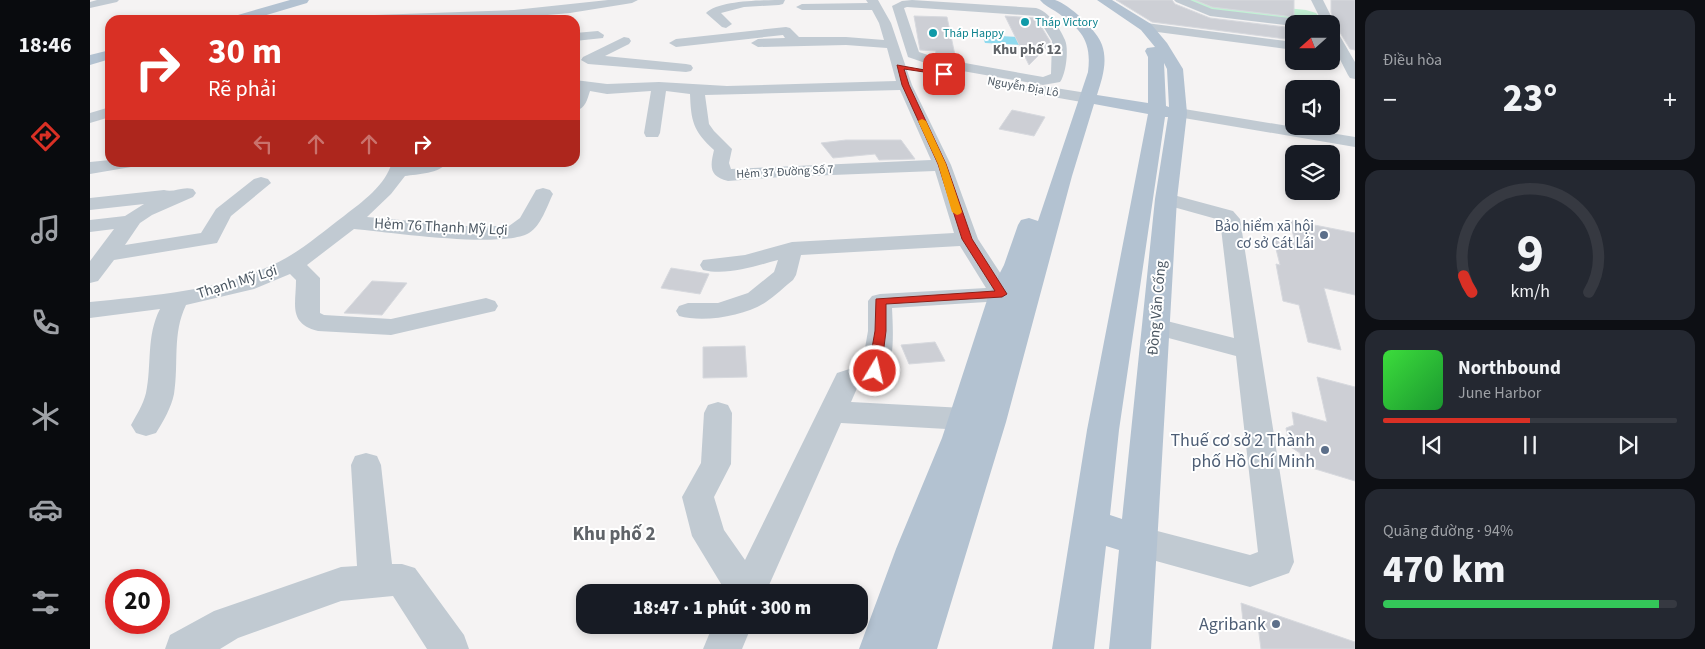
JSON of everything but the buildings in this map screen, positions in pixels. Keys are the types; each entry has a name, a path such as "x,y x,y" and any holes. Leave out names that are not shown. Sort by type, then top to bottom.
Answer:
{"main road":[{"path":"253,15 303,0"},
{"name":"Đồng Văn Cống","path":"1094,0 1135,28 1156,57 1155,326 1130,649"},
{"name":"Đồng Văn Cống","path":"1073,649 1121,317 1178,113 1175,69 1162,46 1146,26 1103,0"},
{"path":"1044,2 1065,21 1079,38 1084,64 1080,80 1081,88 1087,98 1178,113"},
{"path":"880,649 964,419 1062,176 1096,72 1097,58 1094,42 1081,26 1056,5 1044,2"},
{"path":"90,60 105,56"},
{"path":"916,649 990,422 1014,298"},
{"path":"1121,317 1155,326"},
{"path":"1090,524 1138,541"}],"street":[{"path":"90,5 113,0"},
{"path":"540,0 550,11"},
{"path":"726,24 712,13 728,7 779,2 779,0"},
{"path":"1180,0 1210,12 1285,21"},
{"path":"526,15 625,1"},
{"path":"929,1 1017,7 1044,2"},
{"path":"931,66 913,54 898,6 906,3 929,1 983,1 1017,7 1041,14 1059,41 1058,74 1055,79 1047,81 1012,81"},
{"path":"802,7 874,3 886,23 905,85 942,164 967,239 1014,298"},
{"path":"399,15 426,12 436,15"},
{"path":"1146,26 1285,45"},
{"path":"676,43 786,31 796,41"},
{"path":"580,37 598,35"},
{"path":"580,64 624,41"},
{"path":"758,43 846,41 892,45"},
{"path":"1343,52 1355,75"},
{"path":"590,59 686,68"},
{"name":"Nguyễn Địa Lô","path":"900,66 931,66 1012,81 1087,98"},
{"path":"580,86 607,89 659,86 697,90 905,85"},
{"path":"652,133 659,86"},
{"name":"Hẻm 37 Đường Số 7","path":"697,90 700,122 706,134 723,149 720,163 722,172 728,176 781,171 942,164"},
{"path":"1178,113 1355,142"},
{"path":"90,118 105,114"},
{"path":"90,168 105,166"},
{"path":"401,167 428,167"},
{"name":"Thạnh Mỹ Lợi","path":"90,310 213,293 267,276 292,264 349,222 370,204 401,167"},
{"path":"107,254 210,238 223,213 261,183"},
{"path":"90,204 186,193 145,211 131,222 90,276"},
{"name":"Hẻm 76 Thạnh Mỹ Lợi","path":"349,222 511,233 524,227 543,194"},
{"path":"1138,541 1250,571 1277,562 1230,218 1226,215 1155,197"},
{"path":"90,226 131,222"},
{"path":"711,265 746,262 792,249 967,239"},
{"path":"688,311 720,311 756,298 785,275 792,249"},
{"path":"292,264 308,278 308,316 318,323 391,327 486,306"},
{"path":"751,584 847,380 875,371 880,331 880,301 1014,298"},
{"path":"146,424 154,414 159,396 165,327 177,299"},
{"path":"1155,326 1248,350"},
{"path":"832,412 964,419"},
{"path":"718,413 716,464 698,497 709,536 742,584"},
{"path":"366,465 376,580"},
{"path":"184,649 226,624 342,584 376,580 402,580 450,649"},
{"path":"722,649 729,634"}],"green space":[{"path":"1187,0 1209,0 1306,10 1318,15 1285,15 1285,20 1208,11"}],"water":[{"path":"982,35 1036,38 1040,46 985,43"}],"slow traffic":[{"path":"922,121 942,164 957,212"}],"place":[{"name":"Tháp Victory","path":"1025,22"},
{"name":"Tháp Happy","path":"933,33"},
{"name":"Bảo hiểm xã hội cơ sở Cát Lái","path":"1324,235"},
{"name":"Thuế cơ sở 2 Thành phố Hồ Chí Minh","path":"1325,450"},
{"name":"Agribank","path":"1276,624"}],"district":[{"name":"Khu phố 12","path":"1027,50"},
{"name":"Khu phố 2","path":"614,534"}],"route":[{"path":"875,371 880,331 880,301 1002,294 967,239 942,164 905,85 900,66 944,74"}]}
